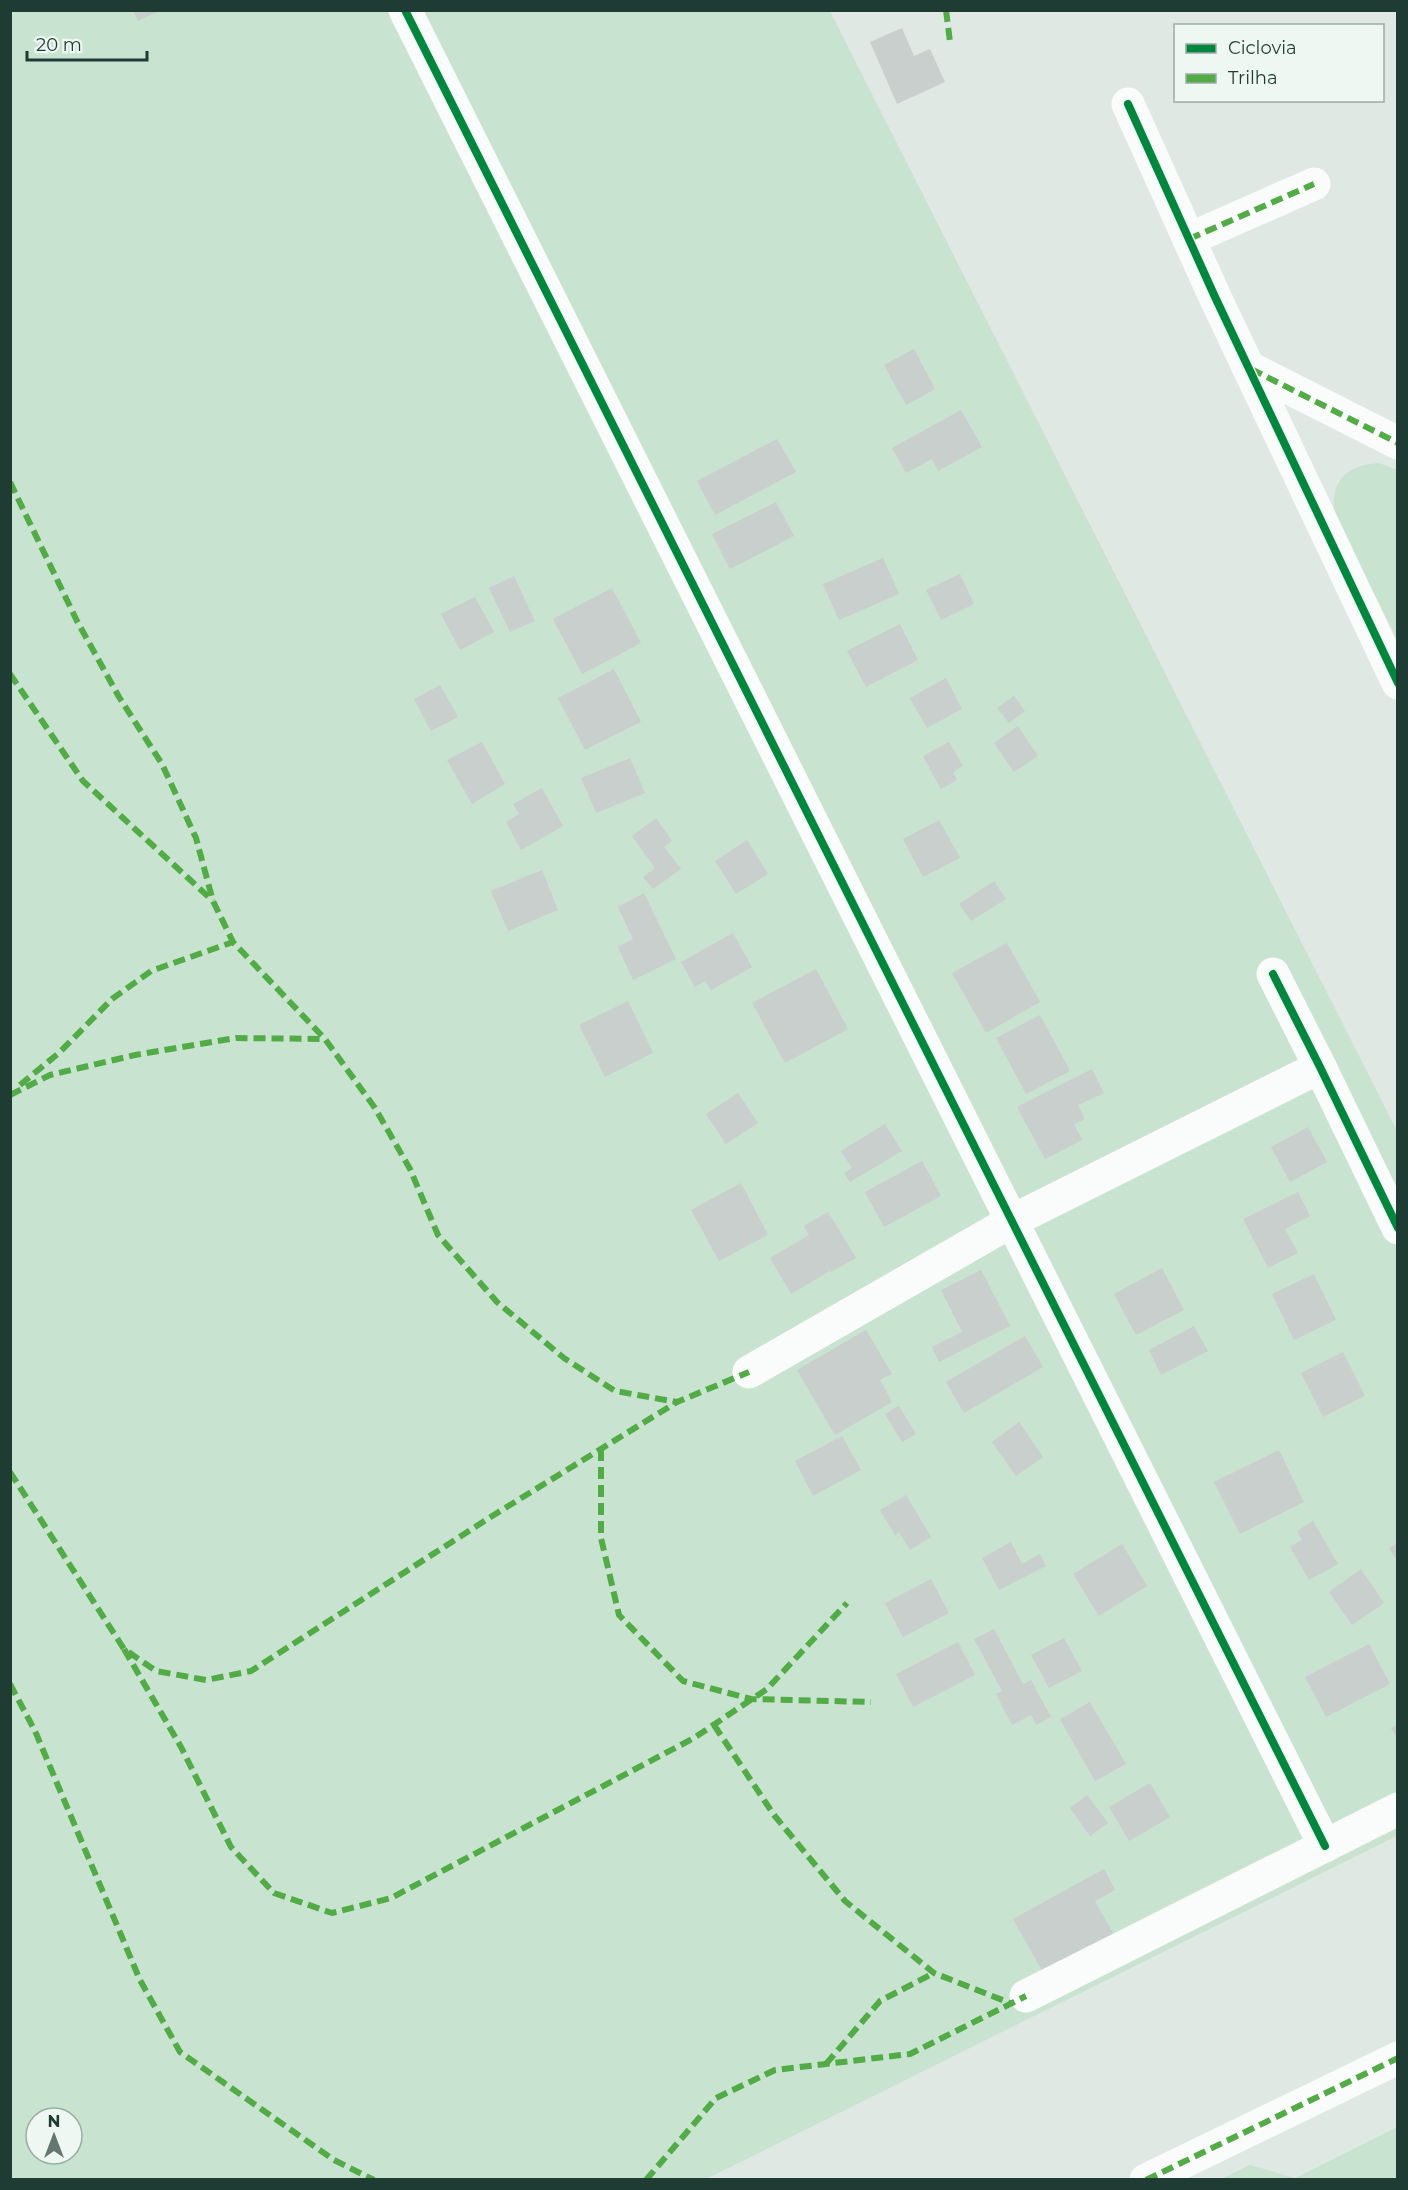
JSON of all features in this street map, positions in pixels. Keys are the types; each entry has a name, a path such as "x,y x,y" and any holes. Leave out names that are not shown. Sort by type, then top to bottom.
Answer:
{"street":[{"path":"405,10 1325,1846"},
{"path":"1128,104 1248,367 1398,683"},
{"path":"1189,239 1314,184"},
{"path":"1248,367 1398,443"},
{"path":"1273,974 1398,1227"},
{"path":"749,1372 1012,1221 1320,1067"},
{"path":"1026,1996 1398,1809"},
{"path":"1146,2180 1398,2058"}],"green space":[{"path":"11,11 830,11 1397,1131 1397,1836 706,2179 11,2180"},
{"path":"1379,463 1397,470 1397,639 1334,515 1335,493 1343,477 1357,467"},
{"path":"1397,2127 1397,2179 1221,2179 1250,2165 1295,2178"}],"building":[{"path":"133,10 162,10 138,21"},
{"path":"902,28 914,56 930,49 945,82 897,104 870,42"},
{"path":"914,349 935,389 906,405 884,365"},
{"path":"961,410 982,447 938,471 932,459 906,473 892,448"},
{"path":"777,439 796,472 715,515 697,481"},
{"path":"776,502 794,536 730,569 712,534"},
{"path":"883,558 899,594 839,620 823,584"},
{"path":"960,574 974,604 941,620 926,590"},
{"path":"514,576 535,621 510,632 489,588"},
{"path":"612,588 641,643 582,674 553,619"},
{"path":"475,597 494,632 460,650 441,614"},
{"path":"900,624 918,660 866,687 847,651"},
{"path":"614,669 641,722 585,750 558,698"},
{"path":"946,678 962,709 927,728 910,698"},
{"path":"440,685 458,717 431,731 414,699"},
{"path":"1014,696 1025,711 1009,723 997,708"},
{"path":"1018,726 1038,756 1014,772 994,743"},
{"path":"482,742 505,784 472,804 447,760"},
{"path":"949,742 963,766 953,772 957,780 941,789 923,756"},
{"path":"630,758 645,793 596,813 581,778"},
{"path":"542,788 563,826 521,850 506,822 519,814 513,804"},
{"path":"656,818 672,841 664,847 681,869 653,889 643,877 655,868 632,836"},
{"path":"939,820 960,858 923,877 903,839"},
{"path":"747,840 768,874 736,894 715,861"},
{"path":"542,870 558,910 508,931 491,891"},
{"path":"994,881 1006,899 971,921 959,904"},
{"path":"644,893 676,959 633,980 618,947 633,939 618,907"},
{"path":"733,933 752,967 711,990 705,981 695,987 681,962"},
{"path":"1007,943 1040,1002 986,1033 952,973"},
{"path":"816,969 848,1029 785,1063 752,1003"},
{"path":"628,1001 653,1053 605,1077 579,1025"},
{"path":"1040,1015 1070,1071 1026,1094 996,1038"},
{"path":"1092,1069 1104,1093 1078,1105 1085,1119 1074,1124 1082,1140 1045,1159 1017,1107"},
{"path":"738,1093 758,1123 726,1144 706,1114"},
{"path":"885,1124 902,1151 850,1182 844,1173 852,1168 841,1151"},
{"path":"1308,1127 1327,1162 1290,1182 1271,1147"},
{"path":"922,1161 941,1196 884,1227 865,1192"},
{"path":"741,1183 768,1235 719,1261 691,1210"},
{"path":"1298,1192 1310,1216 1285,1229 1298,1253 1268,1268 1243,1219"},
{"path":"828,1212 856,1258 831,1272 813,1241 830,1271 791,1294 770,1258 809,1235 804,1226"},
{"path":"1162,1268 1184,1310 1136,1335 1114,1294"},
{"path":"981,1270 1010,1326 939,1362 932,1347 962,1332 941,1290"},
{"path":"1314,1274 1336,1320 1294,1340 1272,1294"},
{"path":"1194,1326 1208,1351 1161,1375 1149,1350"},
{"path":"866,1330 892,1374 880,1380 892,1402 835,1435 797,1370"},
{"path":"1025,1336 1043,1367 964,1413 946,1382"},
{"path":"1343,1352 1365,1396 1323,1417 1301,1373"},
{"path":"899,1406 916,1434 902,1442 885,1414"},
{"path":"1019,1422 1043,1457 1016,1476 992,1442"},
{"path":"842,1436 861,1470 813,1496 795,1461"},
{"path":"1279,1450 1304,1502 1240,1534 1214,1482"},
{"path":"906,1495 931,1537 910,1550 899,1532 895,1535 880,1510"},
{"path":"1313,1521 1338,1564 1309,1580 1290,1547 1302,1540 1297,1531"},
{"path":"1011,1542 1022,1564 1040,1554 1046,1566 999,1590 982,1558"},
{"path":"1398,1543 1398,1563 1389,1548"},
{"path":"1122,1544 1147,1586 1099,1616 1073,1574"},
{"path":"1361,1569 1384,1603 1352,1625 1329,1592"},
{"path":"931,1579 949,1613 903,1637 885,1603"},
{"path":"994,1629 1023,1684 1031,1680 1051,1717 1036,1725 1031,1715 1012,1725 996,1694 1002,1691 974,1639"},
{"path":"1064,1638 1082,1671 1049,1688 1031,1655"},
{"path":"958,1642 975,1675 913,1707 896,1674"},
{"path":"1369,1644 1390,1684 1326,1717 1305,1677"},
{"path":"1090,1702 1126,1764 1095,1781 1060,1719"},
{"path":"1398,1725 1398,1741 1391,1728"},
{"path":"1150,1783 1170,1817 1129,1841 1109,1807"},
{"path":"1087,1795 1108,1823 1090,1836 1070,1808"},
{"path":"1104,1869 1115,1890 1095,1901 1115,1937 1045,1976 1013,1919"}],"marked path":[{"path":"946,10 950,42"},
{"path":"1189,239 1314,184"},
{"path":"1251,369 1398,443"},
{"path":"10,482 77,621 119,697 162,764 196,838 213,901 233,942 325,1039 375,1108 410,1169 438,1235 497,1302 564,1358 615,1391 677,1402 749,1372"},
{"path":"10,674 83,781 213,901"},
{"path":"20,1085 60,1052 112,999 151,971 233,942"},
{"path":"10,1095 50,1075 135,1055 236,1038 325,1039"},
{"path":"10,1472 124,1649 156,1671 206,1680 251,1671 489,1518 677,1402"},
{"path":"601,1449 601,1538 619,1615 683,1681 751,1699 871,1702"},
{"path":"124,1649 181,1747 231,1847 274,1893 332,1913 391,1898 694,1738 767,1689 847,1603"},
{"path":"10,1684 35,1731 140,1980 180,2052 334,2160 374,2180"},
{"path":"714,1725 774,1815 845,1901 934,1973 1010,2003"},
{"path":"826,2064 880,2001 934,1973"},
{"path":"646,2180 716,2098 775,2070 910,2054 1026,1996"},
{"path":"1146,2180 1398,2058"}],"cycle path":[{"path":"405,10 1325,1846"},
{"path":"1128,104 1215,297 1398,683"},
{"path":"1273,974 1398,1228"}]}
